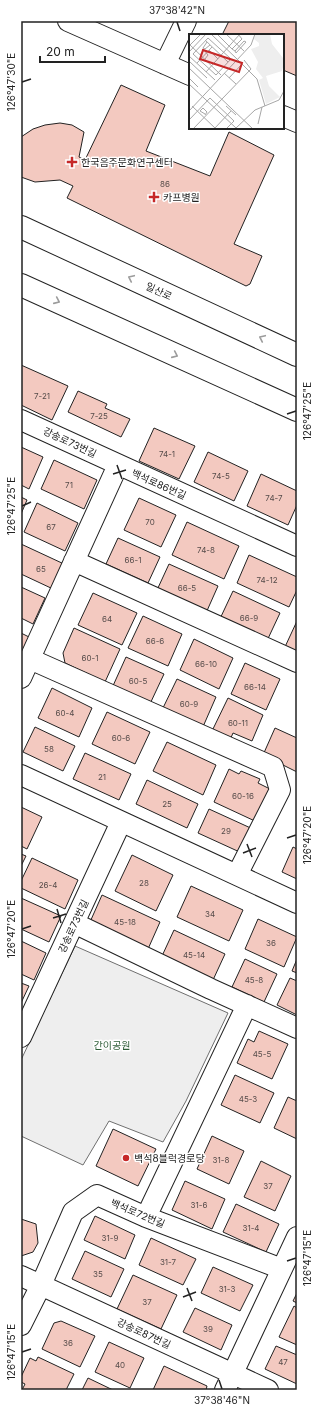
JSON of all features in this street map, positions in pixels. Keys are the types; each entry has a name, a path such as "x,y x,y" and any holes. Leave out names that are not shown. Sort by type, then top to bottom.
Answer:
{"main road":[{"name":"일산로","path":"21,227 297,354"},
{"path":"21,285 297,410"}],"street":[{"path":"68,21 189,75"},
{"path":"164,64 186,21"},
{"path":"284,116 297,122"},
{"name":"강송로73번길","path":"21,420 118,465"},
{"path":"21,678 118,465"},
{"name":"백석로86번길","path":"118,465 297,546"},
{"path":"74,561 297,662"},
{"path":"30,659 273,767 280,790 236,875"},
{"path":"21,775 297,903"},
{"name":"강송로73번길","path":"23,1033 121,822"},
{"path":"74,923 203,986 297,1028"},
{"path":"146,1216 247,1005"},
{"name":"백석로72번길","path":"41,1285 73,1212 97,1195 146,1216 282,1269"},
{"path":"229,1382 297,1237"},
{"name":"강송로87번길","path":"21,1276 229,1382 268,1390"},
{"path":"21,1325 41,1285"}],"green space":[{"name":"간이공원","path":"75,946 228,1013 186,1101 163,1142 109,1121 83,1165 21,1136 21,1060"}],"building":[{"path":"229,21 297,21 297,76 284,70 284,34 222,34"},
{"path":"121,85 165,105 146,151 210,176 229,132 274,155 234,244 262,256 250,284 246,286 67,198 73,186 60,180 35,182 21,177 21,137 33,129 45,125 60,123 72,125 84,132 79,157 85,160"},
{"path":"21,365 68,386 52,420 21,405"},
{"path":"78,391 107,404 105,408 130,419 121,437 68,412"},
{"path":"154,428 195,446 179,479 139,461"},
{"path":"21,447 43,457 29,489 21,485"},
{"path":"208,452 248,471 234,501 194,482"},
{"path":"54,460 97,480 84,509 41,489"},
{"path":"261,474 297,491 297,505 288,525 247,506"},
{"path":"21,497 27,500 21,514"},
{"path":"139,498 176,515 161,547 124,530"},
{"path":"37,503 78,523 65,551 24,532"},
{"path":"187,522 239,546 224,579 172,555"},
{"path":"118,538 160,557 148,583 106,564"},
{"path":"21,544 64,564 53,589 21,574"},
{"path":"249,555 297,577 297,590 289,607 237,583"},
{"path":"169,564 218,586 206,613 157,590"},
{"path":"21,587 45,598 33,624 21,618"},
{"path":"233,591 280,613 265,645 218,623"},
{"path":"93,593 137,613 122,645 78,625"},
{"path":"143,616 182,634 168,666 128,648"},
{"path":"297,621 297,655 284,649"},
{"path":"74,628 120,649 105,682 65,663 63,653"},
{"path":"21,633 29,637 21,656"},
{"path":"194,639 233,658 219,689 180,670"},
{"path":"126,657 164,674 149,706 112,688"},
{"path":"245,663 280,679 266,710 231,694"},
{"path":"177,679 216,697 202,729 162,710"},
{"path":"52,688 92,708 79,737 38,718"},
{"path":"228,698 263,715 252,741 233,733 230,740 212,731"},
{"path":"107,712 150,732 135,764 92,744"},
{"path":"35,727 75,746 63,771 23,752"},
{"path":"275,728 297,738 297,772 263,755"},
{"path":"167,742 216,765 203,795 153,771"},
{"path":"85,753 131,774 119,800 73,779"},
{"path":"229,769 239,774 241,771 260,779 258,783 272,790 257,822 214,802"},
{"path":"147,780 198,804 187,828 136,804"},
{"path":"21,807 42,817 27,849 21,846"},
{"path":"209,809 255,830 244,854 198,833"},
{"path":"293,847 297,849 297,879 282,872"},
{"path":"21,854 26,856 21,866"},
{"path":"132,855 173,875 156,911 115,891"},
{"path":"32,858 78,880 65,909 21,888 21,881"},
{"path":"191,886 243,910 229,941 177,917"},
{"path":"102,895 160,922 148,949 90,922"},
{"path":"21,898 61,916 49,942 21,929"},
{"path":"258,919 297,937 284,967 245,949"},
{"path":"174,930 225,954 213,980 162,956"},
{"path":"21,941 46,953 34,980 21,974"},
{"path":"245,959 277,974 264,1002 232,987"},
{"path":"297,959 297,973 292,971"},
{"path":"290,978 297,981 297,1015 277,1005"},
{"path":"21,983 29,986 21,1003"},
{"path":"259,1031 288,1044 272,1079 237,1063 248,1039 254,1042"},
{"path":"235,1075 274,1093 260,1123 221,1105"},
{"path":"288,1097 297,1101 297,1139 274,1128"},
{"name":"백석8블럭경로당","path":"113,1129 156,1149 138,1186 96,1166"},
{"path":"212,1136 244,1151 229,1184 197,1169"},
{"path":"261,1161 291,1176 275,1211 244,1197"},
{"path":"185,1181 225,1199 212,1229 172,1210"},
{"path":"236,1204 279,1224 266,1252 223,1232"},
{"path":"95,1216 135,1235 125,1259 84,1240"},
{"path":"21,1219 36,1224 38,1243 33,1252 21,1256"},
{"path":"151,1238 196,1259 183,1285 139,1265"},
{"path":"85,1251 124,1269 111,1297 72,1279"},
{"path":"213,1267 253,1285 240,1311 201,1293"},
{"path":"133,1275 177,1295 161,1329 117,1309"},
{"path":"297,1293 297,1303 293,1301"},
{"path":"294,1306 297,1308 297,1345 279,1337"},
{"path":"195,1308 232,1325 221,1350 183,1332"},
{"path":"61,1321 95,1336 80,1367 42,1349 54,1323"},
{"path":"109,1342 144,1358 130,1388 95,1372"},
{"path":"276,1346 297,1355 297,1384 265,1369"},
{"path":"38,1357 74,1374 66,1390 22,1390 25,1384 21,1382 21,1377 30,1358 36,1361"},
{"path":"164,1366 207,1386 206,1390 153,1390"},
{"path":"88,1378 113,1390 82,1390"}],"place":[{"name":"한국음주문화연구센터","path":"72,162"},
{"name":"카프병원","path":"154,197"},
{"name":"백석8블럭경로당","path":"126,1158"}]}
